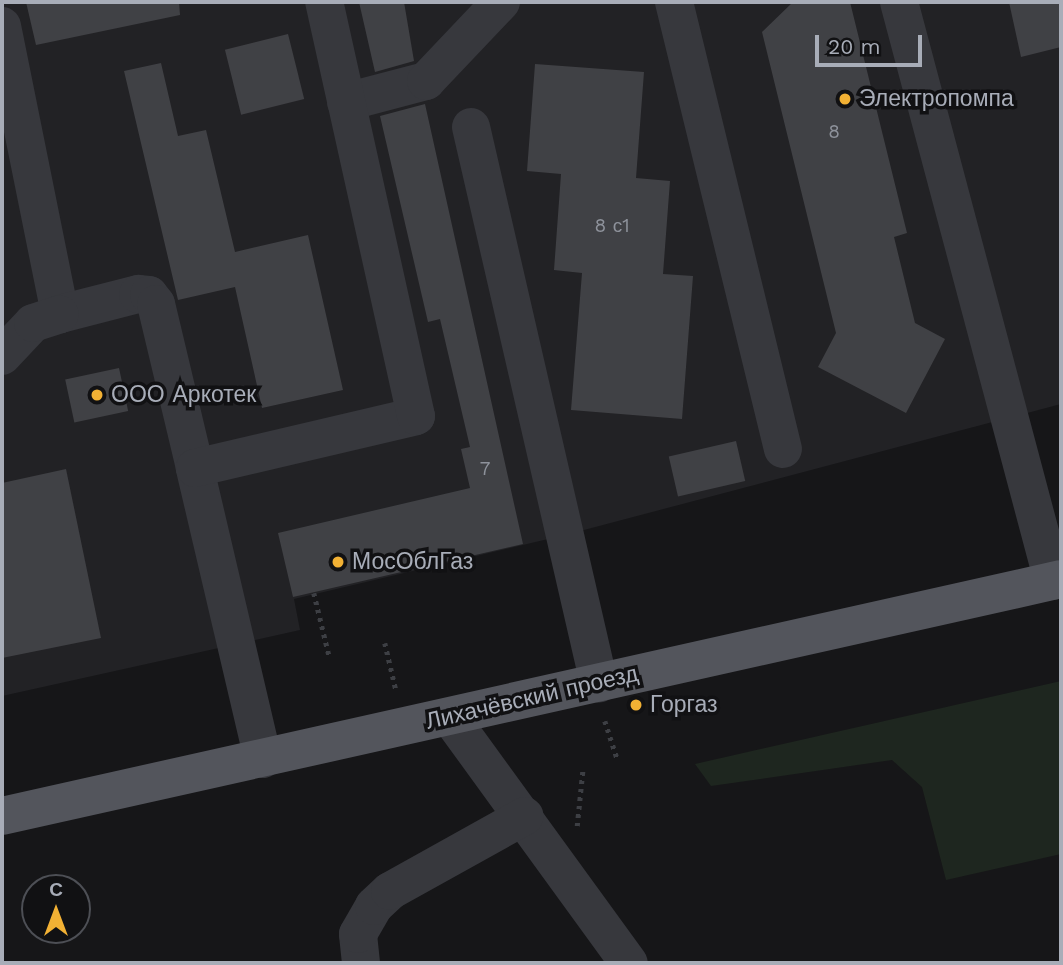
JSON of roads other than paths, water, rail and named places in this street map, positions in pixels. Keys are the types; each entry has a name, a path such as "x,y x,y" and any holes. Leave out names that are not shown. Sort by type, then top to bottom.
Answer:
{"main road":[{"name":"Лихачёвский проезд","path":"2,816 1057,580"}],"lane":[{"path":"195,468 416,416 324,2"},
{"path":"346,102 426,81 501,2"},
{"path":"674,2 783,449"},
{"path":"900,2 1057,580"},
{"path":"2,26 60,314"},
{"path":"471,127 599,683"},
{"path":"2,356 33,323 138,293 149,295 156,304 263,759"},
{"path":"450,716 629,963"},
{"path":"361,963 358,934 374,906 390,891 525,816"}],"place":[{"name":"Электропомпа","path":"845,99"},
{"name":"ООО Аркотек","path":"97,395"},
{"name":"МосОблГаз","path":"338,562"},
{"name":"Горгаз","path":"636,705"}]}
